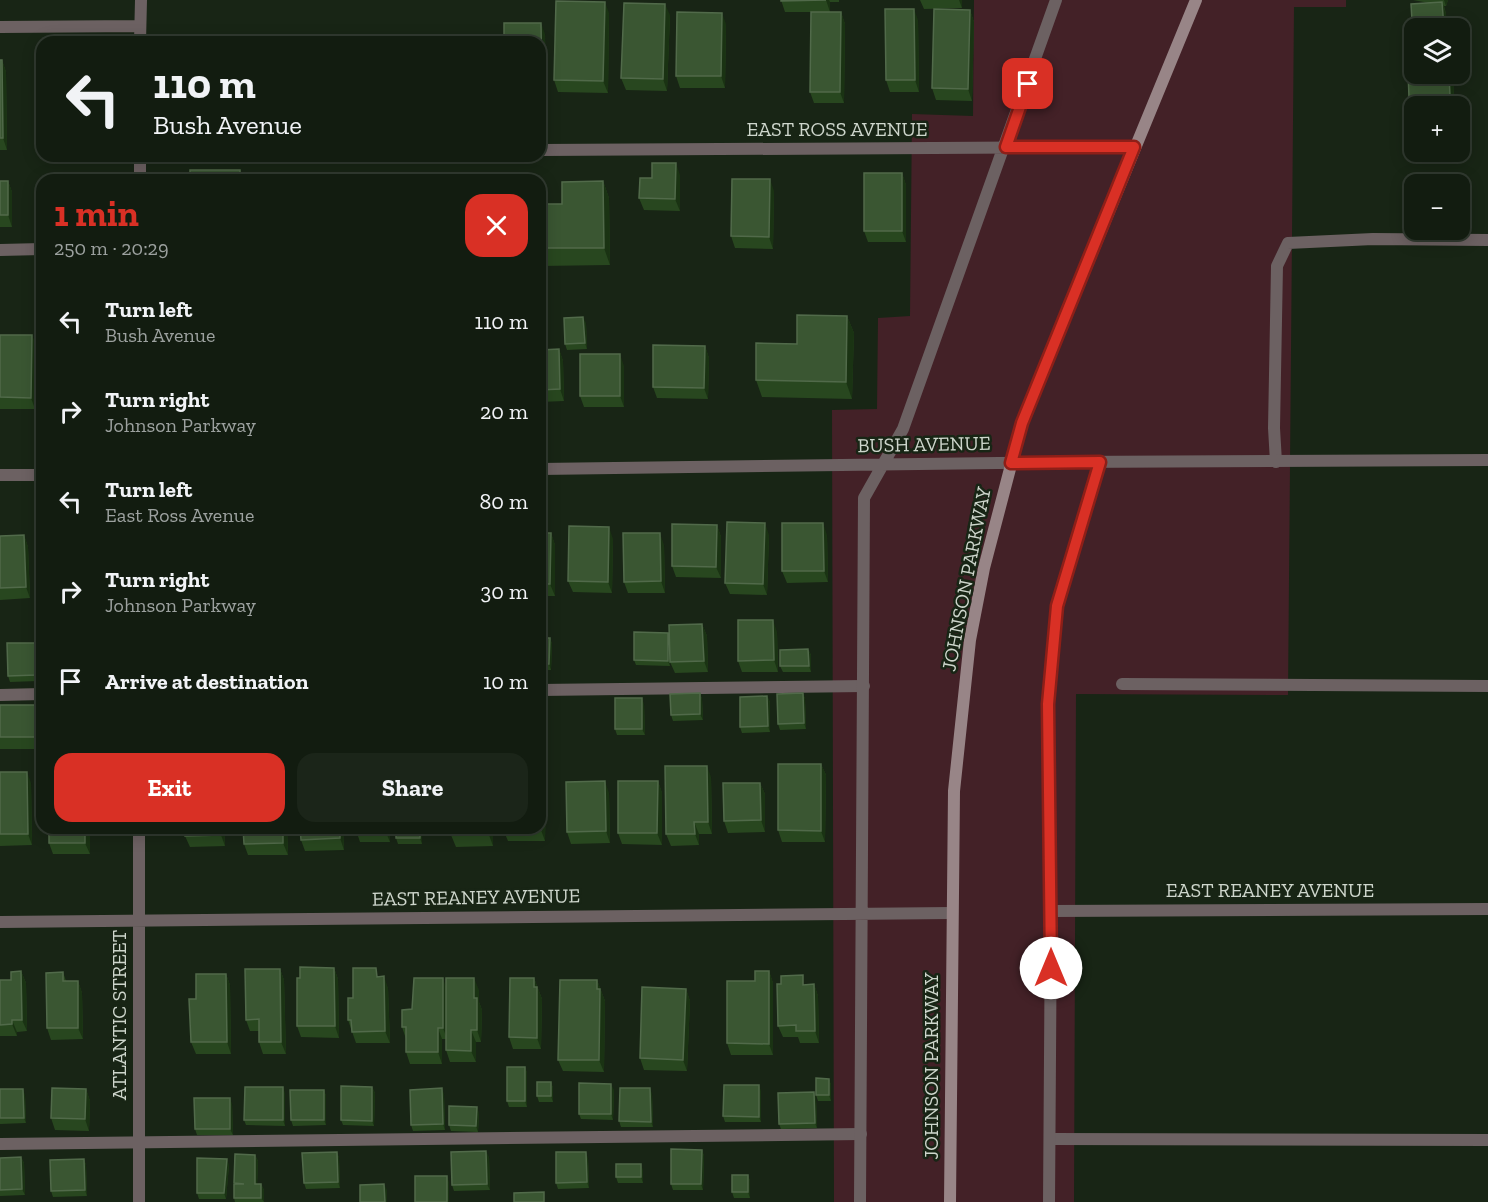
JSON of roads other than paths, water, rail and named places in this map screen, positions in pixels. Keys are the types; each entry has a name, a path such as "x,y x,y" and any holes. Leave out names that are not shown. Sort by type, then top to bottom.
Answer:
{"street":[{"path":"140,36 141,0"},
{"path":"860,1202 864,498 903,429 1006,147 1056,0"},
{"name":"JOHNSON PARKWAY","path":"950,1202 954,791 962,703 984,568 1026,412 1196,0"},
{"path":"0,27 140,26"},
{"name":"EAST ROSS AVENUE","path":"546,150 1134,147"},
{"path":"1276,462 1274,428 1277,266 1288,243 1373,239 1488,240"},
{"path":"0,250 36,249"},
{"name":"BUSH AVENUE","path":"546,469 1488,460"},
{"path":"1050,1202 1051,911 1048,704 1057,606 1100,462"},
{"path":"0,476 36,475"},
{"path":"1122,684 1488,686"},
{"path":"546,690 864,686"},
{"path":"0,695 36,694"},
{"name":"ATLANTIC STREET","path":"139,834 139,1202"},
{"name":"EAST REANEY AVENUE","path":"1051,911 1488,909"},
{"name":"EAST REANEY AVENUE","path":"0,922 862,912 952,913"},
{"path":"0,1144 861,1134"},
{"path":"1050,1139 1488,1140"}]}
